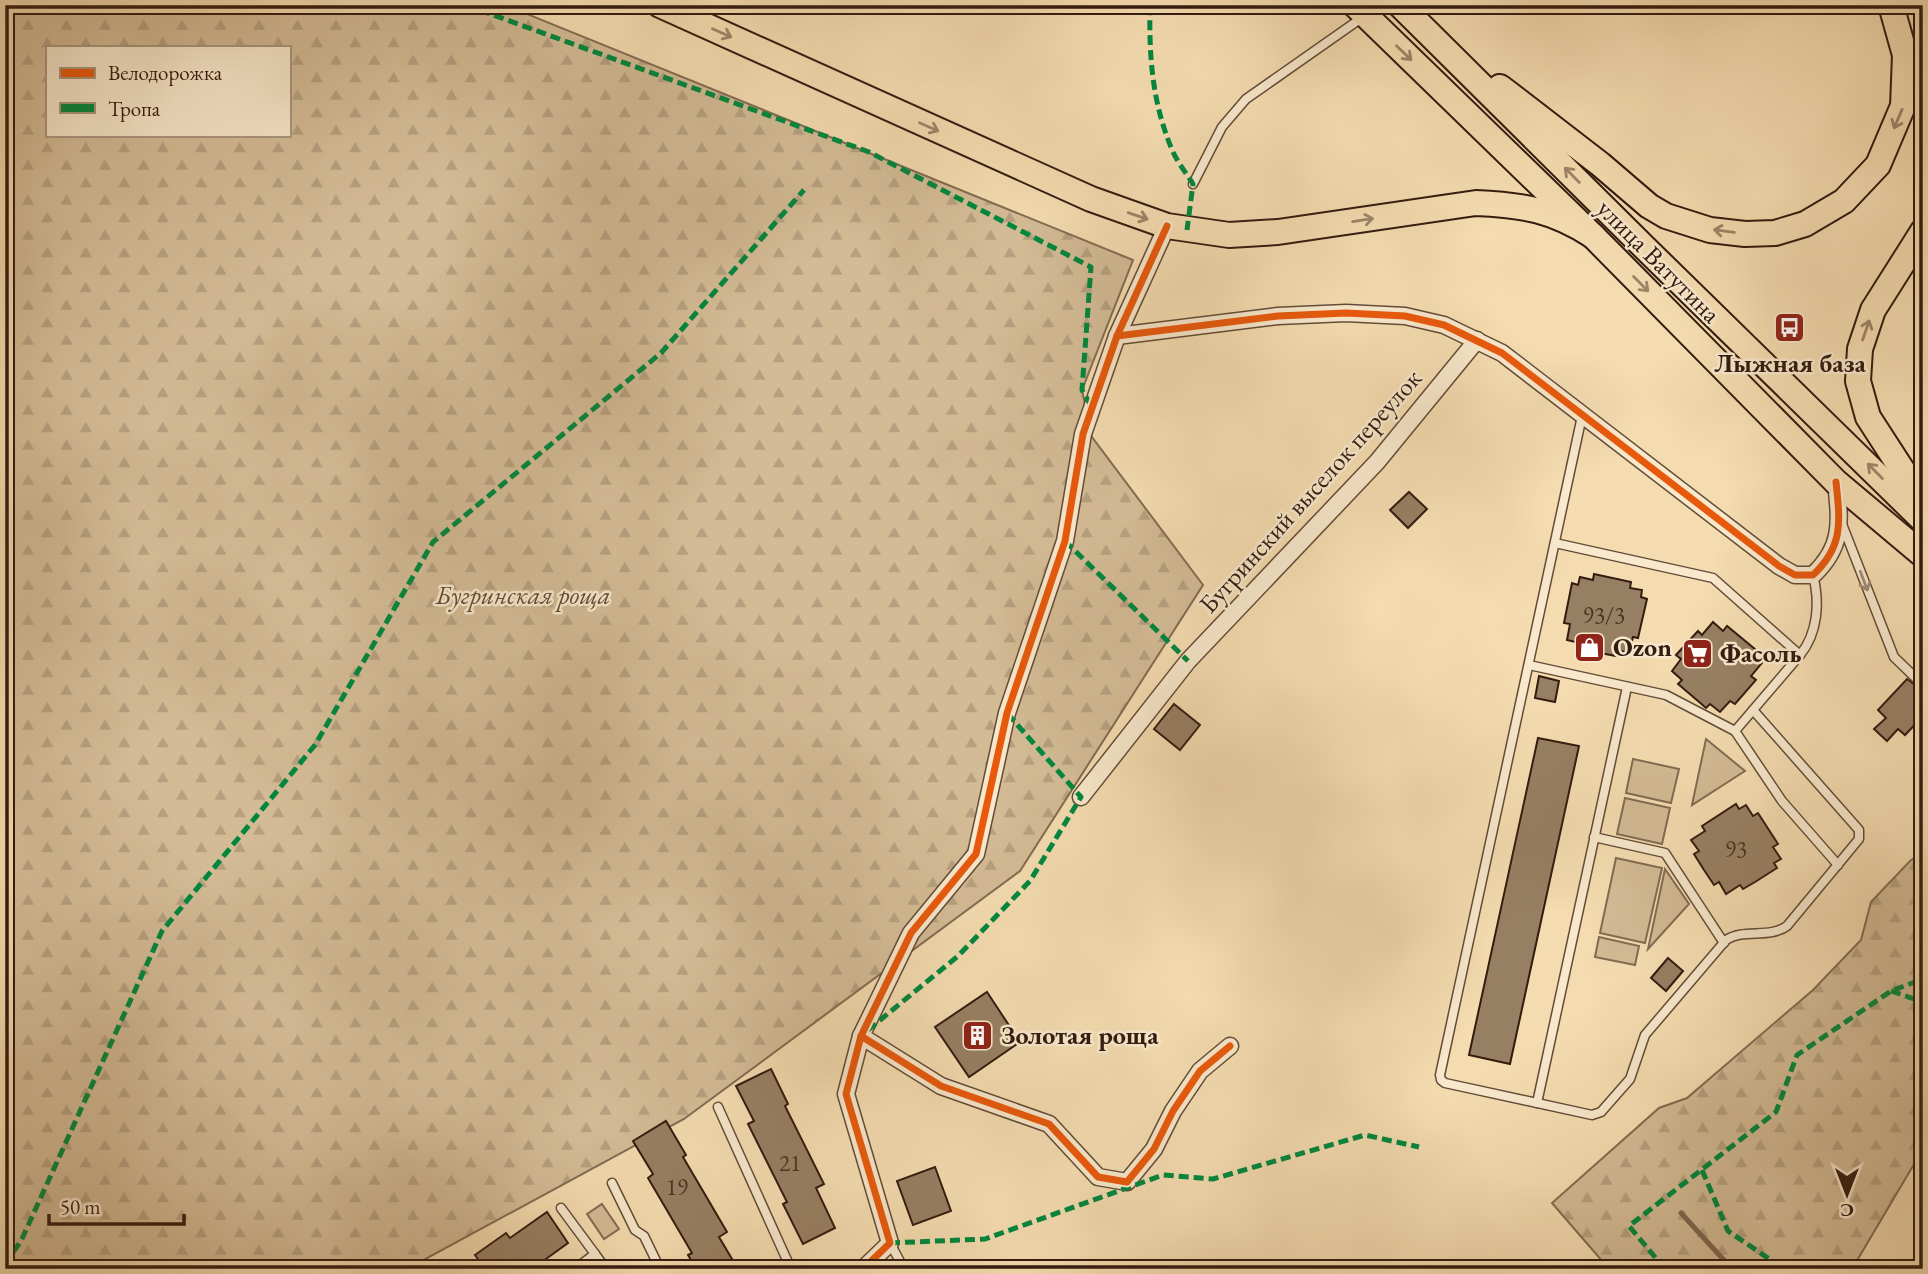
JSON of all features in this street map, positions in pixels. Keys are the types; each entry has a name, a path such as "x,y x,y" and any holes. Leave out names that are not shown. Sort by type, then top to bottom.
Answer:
{"main road":[{"path":"660,5 1091,199 1167,226 1229,235 1278,232 1476,203 1508,204 1538,210 1567,219 1593,236"},
{"name":"улица Ватутина","path":"1400,5 1923,520"},
{"path":"1439,43 1533,111 1648,206 1666,216 1710,230 1745,234 1774,233 1805,224 1844,201 1878,165 1903,106 1905,55 1891,5"},
{"name":"улица Ватутина","path":"1360,10 1593,236 1836,482 1923,555"},
{"path":"1923,231 1873,310 1860,349 1858,381 1868,417 1923,502"}],"street":[{"path":"863,1269 890,1243 846,1094 861,1036 911,933 976,854 1007,713 1065,541 1083,434 1117,336 1167,226"},
{"path":"1117,336 1278,316 1346,313 1405,316 1444,325 1502,353 1780,566 1796,575 1813,575 1831,555 1840,518 1836,482"},
{"name":"Бугринский выселок переулок","path":"1081,797 1188,662 1377,462 1477,340"},
{"path":"861,1036 941,1086 1049,1124 1098,1177 1127,1182 1154,1149 1173,1111 1200,1071 1230,1046"}],"lane":[{"path":"1194,184 1222,127 1246,99 1360,10"},
{"path":"1583,416 1441,1080 1592,1115 1601,1112 1633,1075 1645,1035 1724,943 1732,936 1781,930 1860,839 1859,830 1753,710"},
{"path":"1840,518 1894,657 1923,685"},
{"path":"1555,543 1713,578 1800,655"},
{"path":"1735,732 1810,642 1818,601 1813,575"},
{"path":"1529,665 1666,695 1735,732 1782,801 1838,865"},
{"path":"1537,1103 1627,687"},
{"path":"1594,837 1665,853 1724,943"},
{"path":"718,1107 792,1269"},
{"path":"612,1183 635,1230 644,1236 660,1269"},
{"path":"562,1209 606,1269"},
{"path":"890,1243 904,1269"},
{"path":"575,1269 595,1254"}],"green space":[{"name":"Бугринская роща","path":"5,5 505,5 1133,260 1082,390 1092,437 1203,585 1020,871 684,1119 407,1269 5,1269"},
{"path":"1706,739 1745,771 1692,805"},
{"path":"1633,759 1679,769 1671,803 1626,793"},
{"path":"1625,798 1670,808 1662,844 1617,834"},
{"path":"1923,852 1923,1149 1852,1269 1609,1269 1552,1203 1659,1108 1687,1098 1813,990 1861,940 1871,902 1910,861"},
{"path":"1616,858 1662,868 1645,943 1600,933"},
{"path":"1665,869 1689,904 1648,949"},
{"path":"1599,937 1639,946 1635,965 1595,957"},
{"path":"602,1204 619,1229 604,1239 587,1214"}],"building":[{"path":"1409,492 1427,509 1408,528 1390,510"},
{"path":"1594,574 1631,582 1630,588 1642,590 1641,597 1647,599 1638,638 1633,637 1629,653 1617,650 1616,656 1579,649 1580,643 1567,640 1570,624 1564,623 1572,583 1578,585 1580,577 1593,580"},
{"path":"1713,622 1723,631 1727,626 1756,650 1752,655 1762,663 1751,676 1756,680 1735,704 1730,701 1720,712 1710,704 1706,708 1678,684 1682,680 1672,671 1681,659 1676,655 1698,631 1702,635"},
{"path":"1539,676 1559,681 1555,702 1535,698"},
{"path":"1907,679 1923,691 1923,716 1905,735 1898,729 1887,741 1874,729 1886,718 1878,710"},
{"path":"1174,704 1200,725 1180,750 1154,729"},
{"path":"1538,738 1579,746 1510,1064 1469,1055"},
{"path":"1736,804 1739,809 1746,805 1753,816 1758,813 1778,844 1773,847 1781,859 1774,863 1777,868 1743,889 1740,885 1726,894 1719,882 1714,885 1704,870 1694,854 1699,851 1691,840 1705,831 1702,826"},
{"path":"1668,958 1683,971 1666,991 1651,978"},
{"name":"Золотая роща","path":"987,992 1020,1042 969,1077 935,1027"},
{"path":"771,1069 788,1104 785,1106 824,1184 816,1188 835,1228 803,1244 783,1204 787,1202 748,1124 754,1121 736,1086"},
{"path":"666,1121 686,1155 683,1157 727,1232 719,1237 738,1269 696,1269 688,1255 692,1253 648,1178 653,1174 633,1141"},
{"path":"935,1167 951,1211 913,1225 897,1181"},
{"path":"547,1212 568,1243 532,1269 485,1269 475,1255 506,1233 510,1238"}],"waterway":[{"path":"1681,1213 1732,1269"}],"marked path":[{"path":"466,5 869,152 1091,267 1082,390 1092,407"},
{"path":"1150,5 1151,61 1160,116 1173,152 1193,184 1187,230"},
{"path":"5,1264 21,1241 162,931 315,745 433,542 661,353 804,190"},
{"path":"1065,541 1188,661"},
{"path":"868,1030 958,956 1030,881 1081,797 1007,713"},
{"path":"1665,1269 1629,1226 1776,1112 1797,1055 1891,991 1923,979"},
{"path":"1891,991 1923,1002"},
{"path":"890,1243 985,1239 1163,1175 1213,1179 1365,1135 1419,1147"},
{"path":"1702,1170 1728,1231 1784,1269"},
{"path":"1910,1269 1923,1245"}],"cycle path":[{"path":"863,1269 890,1243 846,1094 861,1036 911,933 976,854 1007,713 1065,541 1083,434 1117,336 1167,226"},
{"path":"1117,336 1278,316 1346,313 1405,316 1444,325 1502,353 1779,566 1795,575 1813,575 1830,554 1835,543 1839,521 1836,482"},
{"path":"861,1036 941,1086 1049,1124 1098,1177 1127,1182 1154,1149 1173,1111 1200,1071 1230,1046"}],"place":[{"name":"Лыжная база","path":"1790,328"},
{"name":"Ozon","path":"1590,647"},
{"name":"Фасоль","path":"1697,653"},
{"name":"Золотая роща","path":"978,1035"}]}
